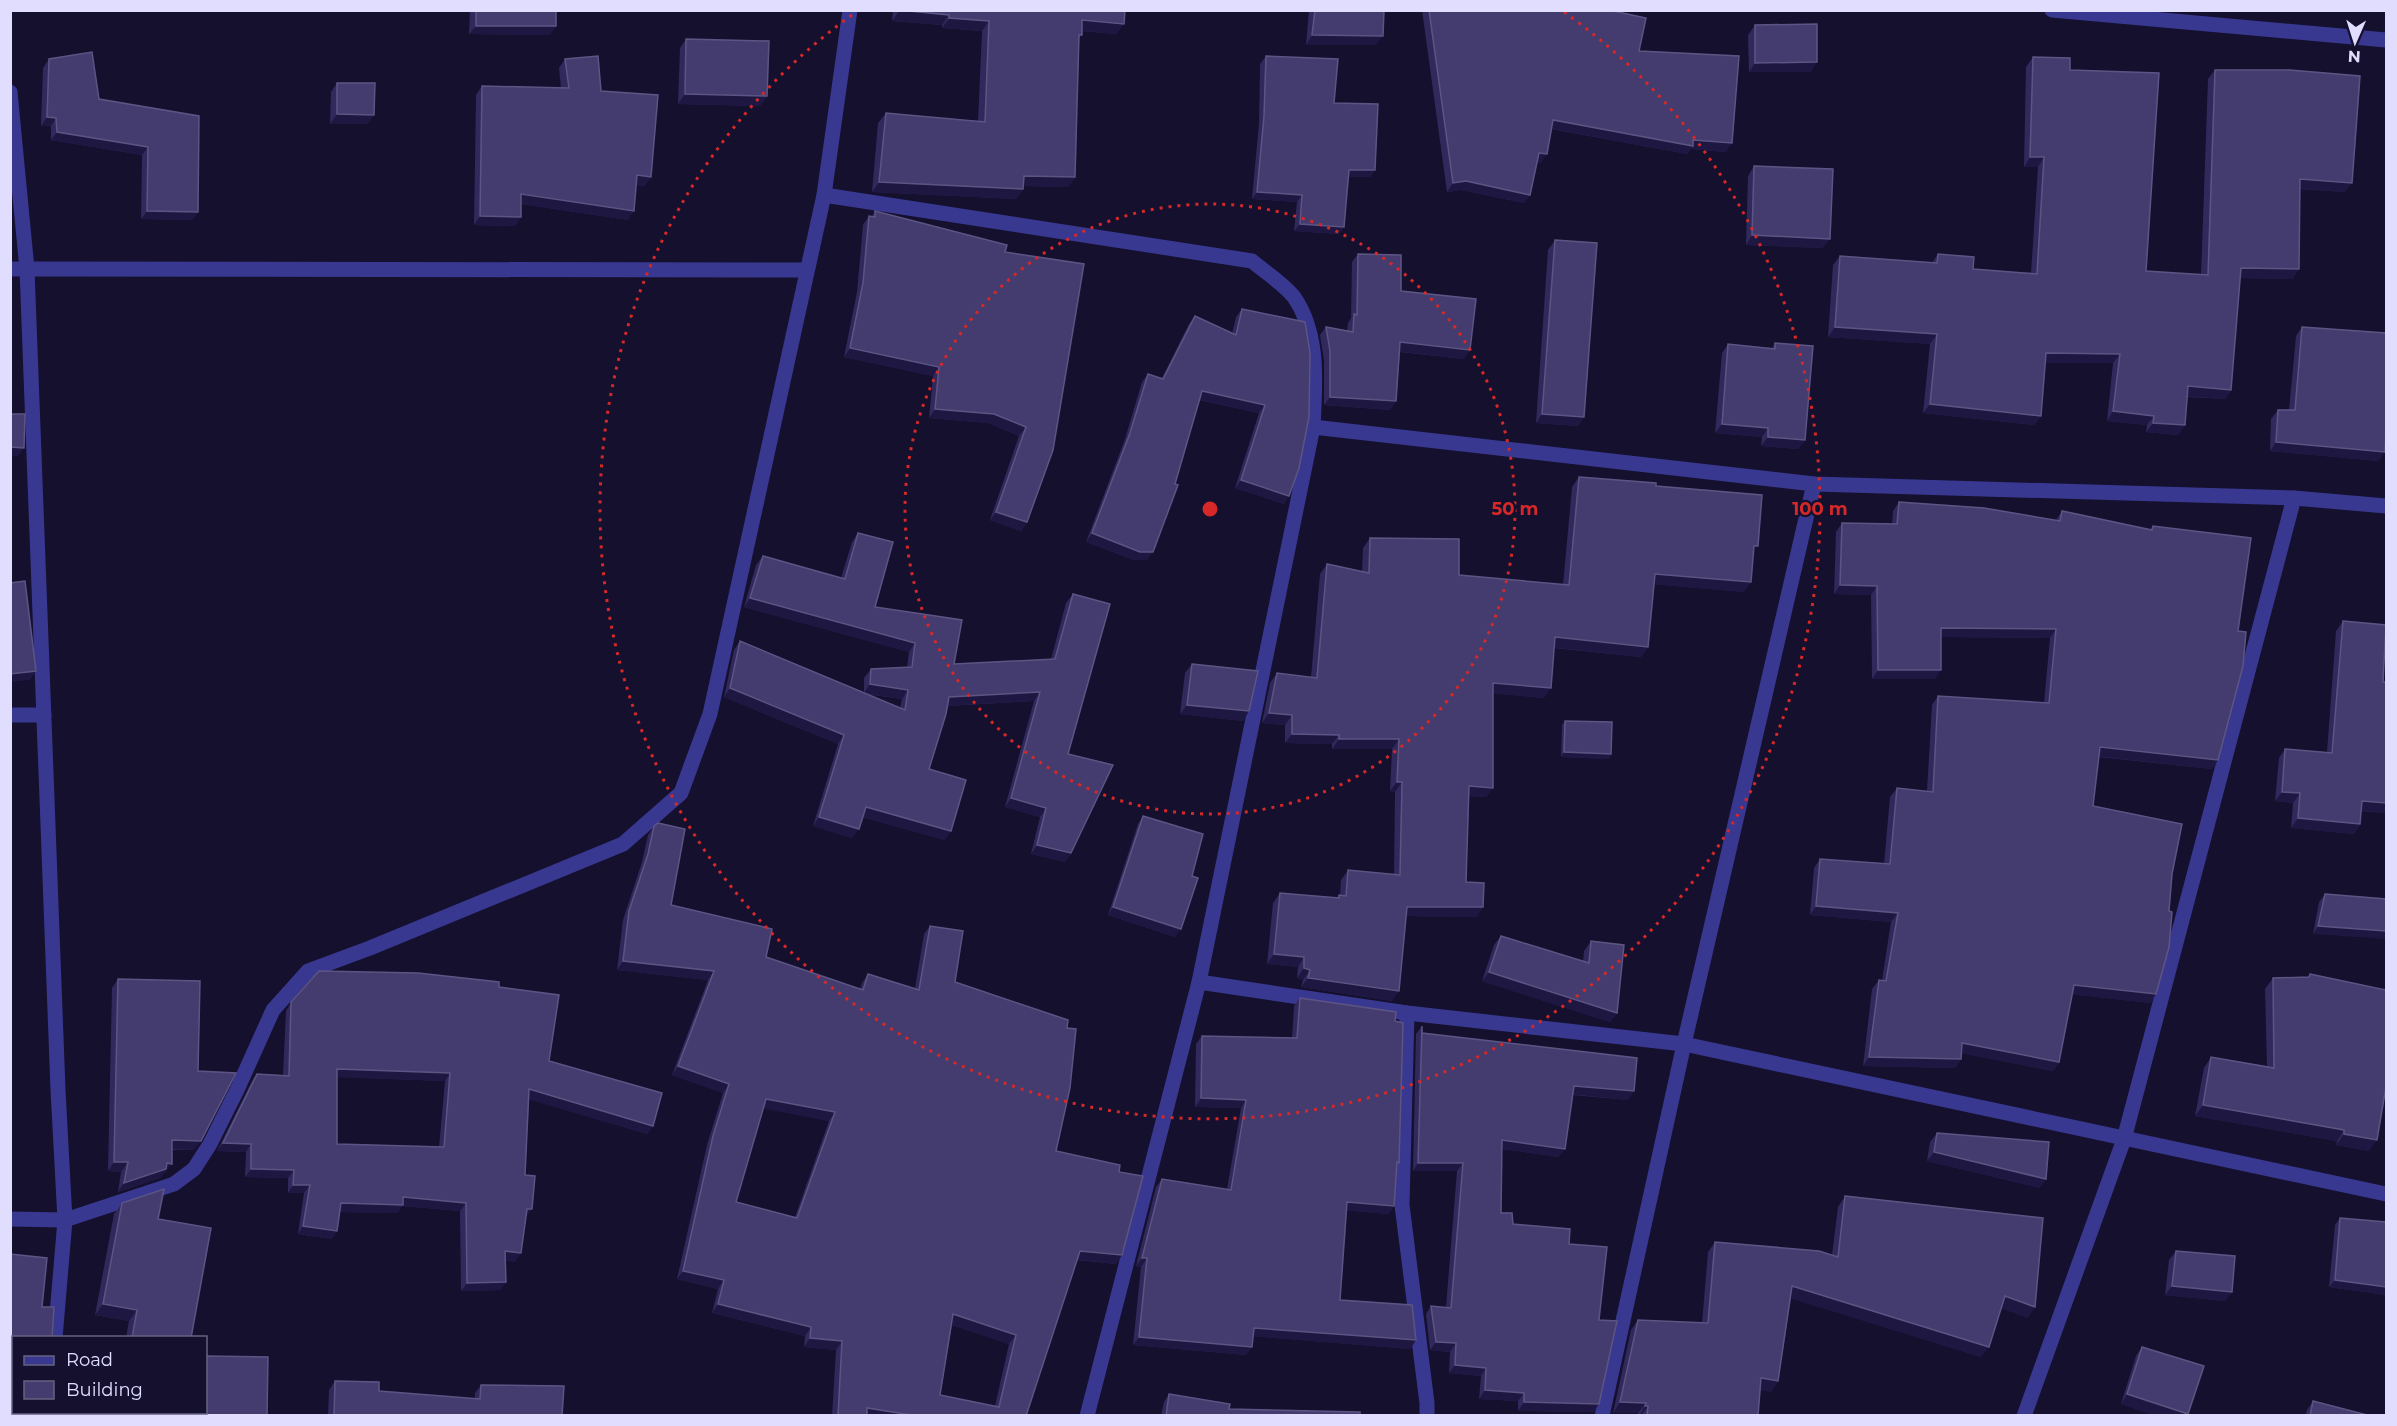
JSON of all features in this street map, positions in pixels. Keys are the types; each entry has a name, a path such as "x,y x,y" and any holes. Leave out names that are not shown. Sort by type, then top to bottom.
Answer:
{"street":[{"path":"10,1219 65,1220 174,1184 194,1169 210,1144 273,1010 308,971 370,948 623,844 681,793 710,714 824,195 849,10"},
{"path":"2052,10 2386,40"},
{"path":"10,92 27,269 58,1090 65,1220 55,1336"},
{"path":"824,195 1252,261 1293,297 1310,328 1316,372 1313,427 1199,982 1087,1416"},
{"path":"10,269 807,270"},
{"path":"1313,427 1814,484 2294,498 2386,506"},
{"path":"1602,1416 1684,1044 1814,484"},
{"path":"2024,1416 2124,1139 2294,498"},
{"path":"10,715 44,715"},
{"path":"1199,982 1407,1013 1684,1044 2386,1194"},
{"path":"1407,1013 1402,1205 1427,1416"}],"building":[{"path":"476,10 556,10 556,26 476,26"},
{"path":"899,10 1125,10 1124,24 1082,20 1082,35 1079,35 1075,177 1024,176 1023,189 879,182 886,113 985,122 989,21 949,18 949,15"},
{"path":"1315,10 1384,10 1383,36 1312,35"},
{"path":"1429,10 1609,10 1646,18 1639,51 1739,56 1732,143 1693,140 1693,146 1553,120 1547,154 1539,153 1530,195 1466,181 1453,183"},
{"path":"1817,24 1817,62 1755,63 1755,25"},
{"path":"686,39 769,41 767,96 685,94"},
{"path":"92,52 99,99 199,116 198,212 147,211 148,147 57,132 56,118 47,117 49,59"},
{"path":"598,56 601,91 658,95 651,177 637,175 634,211 521,194 521,217 480,216 482,86 569,88 565,59"},
{"path":"1266,56 1338,59 1334,103 1378,104 1375,170 1349,170 1344,227 1300,224 1302,195 1257,192 1264,116"},
{"path":"2033,57 2070,58 2070,70 2159,73 2146,271 2208,275 2215,70 2290,70 2360,76 2352,183 2300,179 2299,269 2241,268 2231,390 2188,386 2185,425 2153,423 2154,416 2113,411 2120,354 2046,353 2041,416 1930,404 1937,334 1835,327 1840,256 1937,263 1938,254 1974,257 1973,269 2037,274 2044,157 2030,157"},
{"path":"337,83 375,83 374,115 337,114"},
{"path":"1754,166 1833,169 1830,239 1752,235"},
{"path":"875,211 1007,245 1005,252 1084,264 1053,450 1027,522 996,512 1026,427 994,414 935,409 939,367 850,348 863,283 869,216 875,217"},
{"path":"1555,240 1597,243 1584,417 1542,414"},
{"path":"1358,254 1401,255 1401,291 1476,299 1470,350 1400,342 1396,401 1330,397 1330,351 1326,327 1353,332 1354,314 1357,315"},
{"path":"1242,309 1305,322 1310,353 1309,417 1299,468 1289,496 1241,480 1265,405 1202,391 1175,484 1178,485 1153,552 1140,552 1092,533 1130,433 1148,374 1163,379 1195,316 1236,335"},
{"path":"2302,327 2386,333 2385,452 2276,442 2278,410 2295,410"},
{"path":"1775,343 1813,346 1805,440 1768,437 1768,428 1722,424 1728,344 1775,349"},
{"path":"10,414 25,414 24,448 10,447"},
{"path":"1579,477 1762,495 1758,546 1754,546 1751,582 1655,574 1648,647 1555,637 1551,688 1493,683 1493,788 1469,786 1466,882 1484,883 1483,907 1407,907 1399,991 1308,978 1310,970 1304,968 1304,957 1274,954 1280,893 1339,898 1339,895 1346,896 1348,870 1400,875 1402,782 1397,782 1399,739 1339,739 1339,735 1292,734 1292,715 1269,713 1277,673 1317,678 1327,564 1369,573 1370,538 1459,539 1459,575 1569,585"},
{"path":"1899,502 1984,508 2060,521 2062,511 2152,530 2153,526 2251,538 2238,631 2246,632 2243,666 2218,760 2100,747 2093,806 2182,824 2172,874 2169,947 2156,994 2074,985 2059,1062 1962,1043 1961,1059 1869,1057 1879,980 1886,981 1898,913 1816,906 1820,859 1890,864 1897,788 1933,792 1938,696 2049,703 2056,629 1941,628 1941,670 1878,670 1877,586 1840,585 1842,523 1897,524"},
{"path":"858,533 893,542 875,607 962,620 954,664 1055,659 1073,594 1110,604 1068,754 1113,765 1071,853 1037,845 1046,808 1011,798 1040,692 949,697 929,769 966,780 951,831 866,807 859,829 819,817 844,735 730,688 740,641 905,710 908,690 870,684 871,669 912,667 915,643 750,598 763,556 845,579"},
{"path":"25,581 36,671 10,674 10,583"},
{"path":"2343,621 2386,625 2383,682 2386,682 2386,803 2362,801 2360,824 2298,818 2300,793 2282,792 2285,749 2332,753"},
{"path":"1192,664 1258,671 1249,711 1187,705"},
{"path":"1565,721 1612,722 1611,754 1564,752"},
{"path":"1143,816 1203,834 1192,876 1198,878 1181,929 1113,907"},
{"path":"658,823 685,829 671,905 772,929 766,957 863,990 868,974 919,990 930,926 963,931 955,982 1068,1020 1067,1028 1076,1029 1070,1088 1056,1151 1120,1165 1119,1172 1143,1176 1122,1255 1080,1251 1026,1416 917,1416 867,1408 867,1416 838,1416 842,1341 810,1338 811,1327 718,1304 724,1280 683,1271 713,1136 729,1084 678,1066 714,971 623,961 629,911 648,854 654,826","holes":["766,1099 835,1112 797,1218 736,1202","953,1314 1016,1335 999,1407 940,1395"]},
{"path":"2325,894 2386,899 2386,931 2318,926"},
{"path":"1501,936 1589,963 1591,941 1624,945 1617,1013 1489,972"},
{"path":"319,971 418,973 499,982 499,987 559,995 549,1061 662,1093 653,1126 529,1089 525,1175 535,1176 532,1209 527,1209 521,1253 505,1251 506,1282 467,1283 466,1203 403,1197 403,1205 341,1203 337,1231 303,1226 310,1185 293,1185 294,1170 251,1169 251,1144 223,1143 257,1074 289,1076 291,1002","holes":["337,1069 450,1073 444,1147 337,1144"]},
{"path":"2310,974 2386,990 2386,1087 2377,1140 2344,1134 2344,1130 2203,1105 2211,1057 2274,1068 2273,978 2309,977"},
{"path":"118,979 200,981 198,1071 236,1073 201,1141 172,1140 172,1164 167,1163 166,1169 124,1183 128,1162 114,1162"},
{"path":"1300,998 1396,1012 1395,1021 1403,1023 1399,1163 1397,1162 1394,1206 1347,1202 1340,1300 1412,1305 1416,1340 1254,1328 1252,1347 1139,1337 1147,1258 1142,1258 1162,1179 1231,1190 1246,1100 1201,1098 1202,1036 1297,1038"},
{"path":"1422,1026 1422,1033 1637,1058 1634,1091 1574,1086 1565,1149 1502,1140 1501,1213 1512,1213 1513,1224 1570,1229 1569,1244 1607,1247 1599,1320 1617,1321 1599,1404 1524,1402 1524,1393 1485,1390 1486,1368 1455,1365 1456,1343 1436,1342 1431,1306 1451,1308 1463,1163 1418,1163"},
{"path":"1937,1133 2049,1142 2046,1179 1934,1152"},
{"path":"164,1189 158,1219 211,1228 191,1336 132,1336 137,1310 103,1304 122,1203"},
{"path":"1845,1196 2043,1218 2035,1307 2005,1296 1989,1347 1792,1286 1778,1381 1761,1378 1758,1416 1647,1416 1646,1403 1620,1402 1638,1320 1708,1323 1715,1242 1819,1251 1838,1257"},
{"path":"2340,1218 2386,1222 2386,1287 2335,1280"},
{"path":"2176,1251 2235,1256 2232,1292 2172,1286"},
{"path":"10,1254 47,1258 42,1307 54,1307 52,1336 12,1336 12,1414 23,1414 23,1416 10,1416"},
{"path":"2142,1347 2204,1366 2188,1414 2127,1394"},
{"path":"207,1356 268,1357 267,1416 84,1416 84,1414 207,1414"},
{"path":"335,1381 379,1382 379,1391 480,1399 481,1385 564,1386 562,1416 334,1416"},
{"path":"1169,1394 1230,1404 1229,1409 1360,1412 1360,1416 1166,1416"},
{"path":"2313,1401 2371,1416 2310,1416"}]}
